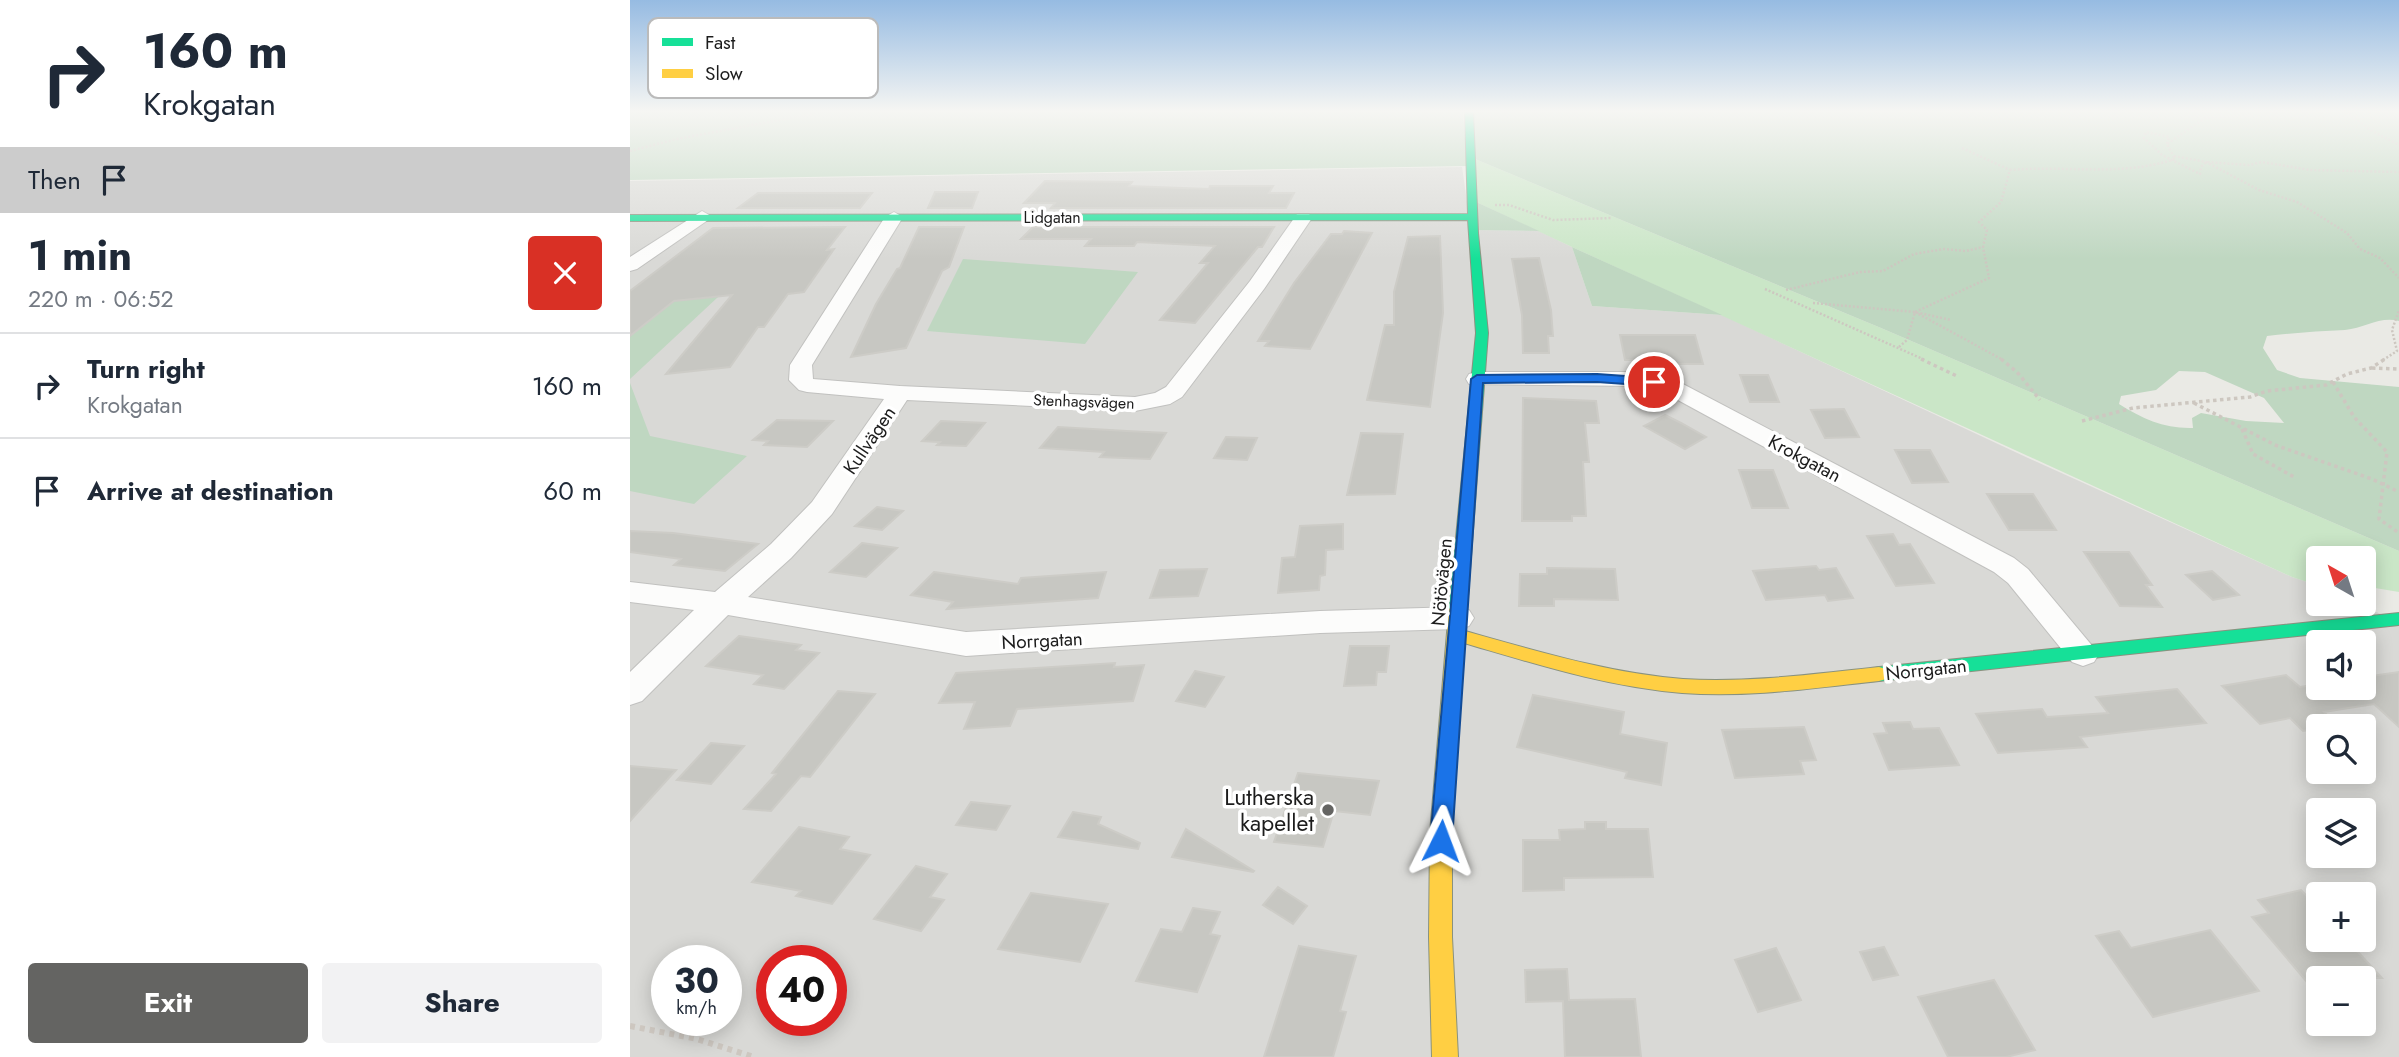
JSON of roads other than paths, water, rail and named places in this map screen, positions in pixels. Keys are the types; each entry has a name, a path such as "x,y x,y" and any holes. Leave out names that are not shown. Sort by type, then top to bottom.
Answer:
{"street":[{"name":"Nötövägen","path":"1445,1057 1440,962 1440,863 1444,776 1482,333 1471,160"},
{"name":"Lidgatan","path":"630,218 1303,218 1473,211"},
{"path":"630,265 702,216"},
{"name":"Kullvägen","path":"630,692 720,603 782,551 822,508 900,393 807,385 800,380 799,373 894,217"},
{"name":"Stenhagsvägen","path":"900,393 1135,404 1162,398 1174,392 1245,302 1279,257 1303,218"},
{"name":"Krokgatan","path":"1477,379 1640,379 1673,388 2004,565 2018,576 2083,654"},
{"name":"Norrgatan","path":"630,592 720,603 966,644 1321,622 1458,626 1623,677 1682,686 1809,680 2083,654 2399,619"}],"place":[{"name":"Lutherska kapellet","path":"1328,810"}]}
